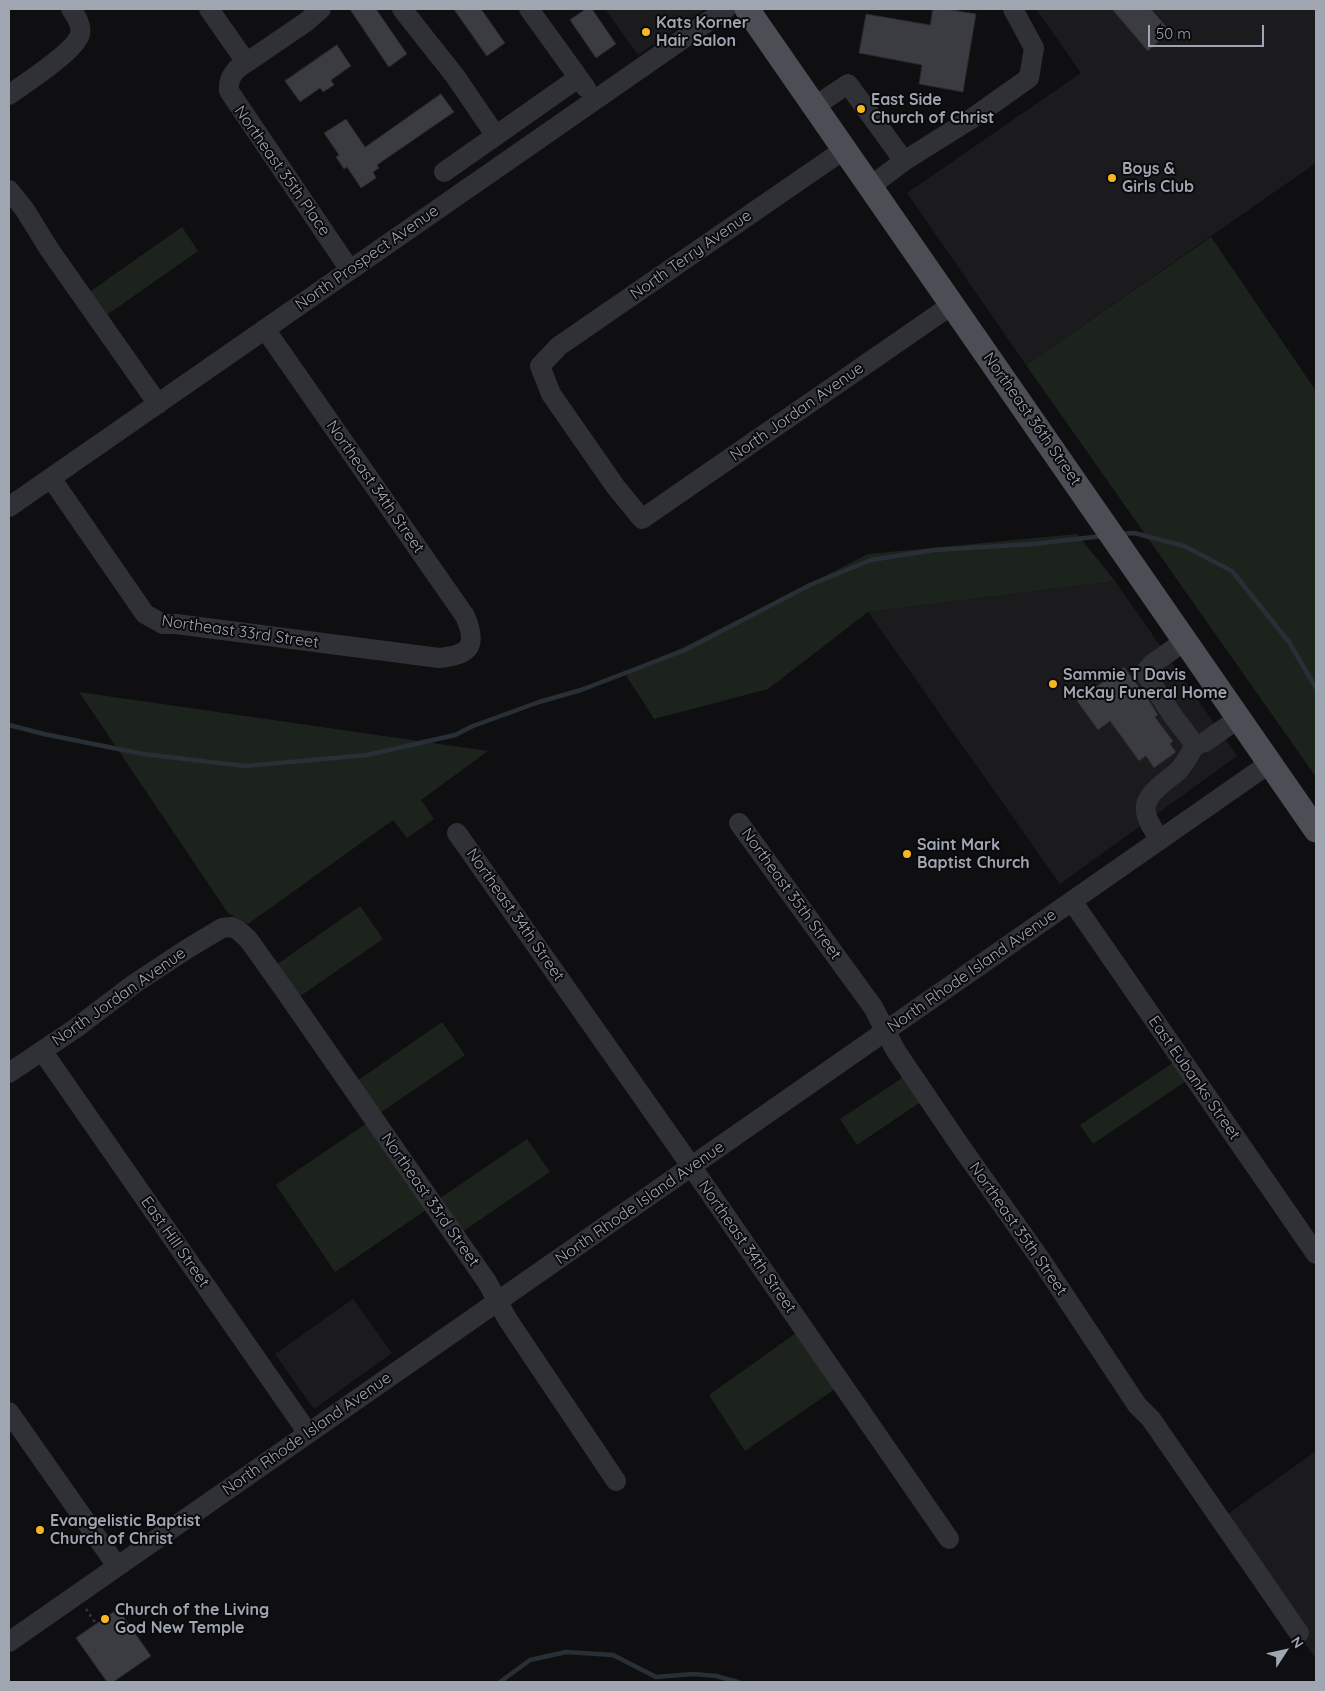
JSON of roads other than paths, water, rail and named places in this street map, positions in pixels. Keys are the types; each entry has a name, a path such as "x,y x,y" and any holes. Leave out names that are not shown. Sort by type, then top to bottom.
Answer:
{"main road":[{"name":"Northeast 36th Street","path":"755,12 815,106 1316,830"}],"street":[{"path":"9,95 60,57 74,44 80,35 80,25 71,9"},
{"path":"209,9 241,66 306,22 321,9"},
{"path":"402,9 455,76 496,136"},
{"path":"529,9 594,100"},
{"name":"North Prospect Avenue","path":"9,507 726,9"},
{"path":"871,186 904,161 972,119 1029,78 1034,48 1013,9"},
{"name":"Northeast 35th Place","path":"241,66 231,76 228,83 232,98 350,270"},
{"path":"444,172 578,78"},
{"path":"815,106 848,84 904,161"},
{"name":"North Terry Avenue","path":"642,519 615,486 551,394 540,366 559,346 845,149"},
{"path":"9,190 25,210 49,249 158,404"},
{"name":"North Jordan Avenue","path":"642,519 953,304"},
{"name":"Northeast 34th Street","path":"265,329 465,616 471,631 472,641 469,648"},
{"name":"Northeast 33rd Street","path":"51,478 145,614 163,624 176,624 439,658 454,657 469,648"},
{"path":"1186,641 1152,664 1146,671 1173,716 1195,745"},
{"path":"1160,840 1148,820 1146,812 1147,802 1155,790 1179,770 1195,745 1205,742 1239,718"},
{"name":"North Rhode Island Avenue","path":"9,1642 1270,763"},
{"name":"Northeast 35th Street","path":"739,823 873,1007 896,1051 959,1144 1026,1238 1137,1405 1150,1419 1299,1633"},
{"name":"Northeast 34th Street","path":"457,833 692,1167 949,1539"},
{"name":"East Eubanks Street","path":"1072,901 1316,1254"},
{"name":"North Jordan Avenue","path":"9,1073 43,1052 134,984 187,949 222,928 232,927"},
{"name":"Northeast 33rd Street","path":"232,927 248,939 283,988 481,1274 508,1320 616,1481"},
{"name":"East Hill Street","path":"43,1052 308,1433"},
{"path":"9,1412 117,1566"}],"waterway":[{"path":"1120,534 1134,533 1184,546 1232,571 1289,642 1316,688"},
{"path":"9,725 143,754 245,766 367,755 455,735 473,726 539,702 581,690 685,650 810,585 871,560 934,550 1033,544 1103,536"},
{"path":"500,1682 530,1660 566,1652 613,1655 656,1677 694,1674 716,1676 738,1682"}],"place":[{"name":"Kats Korner Hair Salon","path":"646,32"},
{"name":"East Side Church of Christ","path":"861,109"},
{"name":"Boys & Girls Club","path":"1112,178"},
{"name":"Sammie T Davis McKay Funeral Home","path":"1053,684"},
{"name":"Saint Mark Baptist Church","path":"907,854"},
{"name":"Evangelistic Baptist Church of Christ","path":"40,1530"},
{"name":"Church of the Living God New Temple","path":"105,1619"}]}
